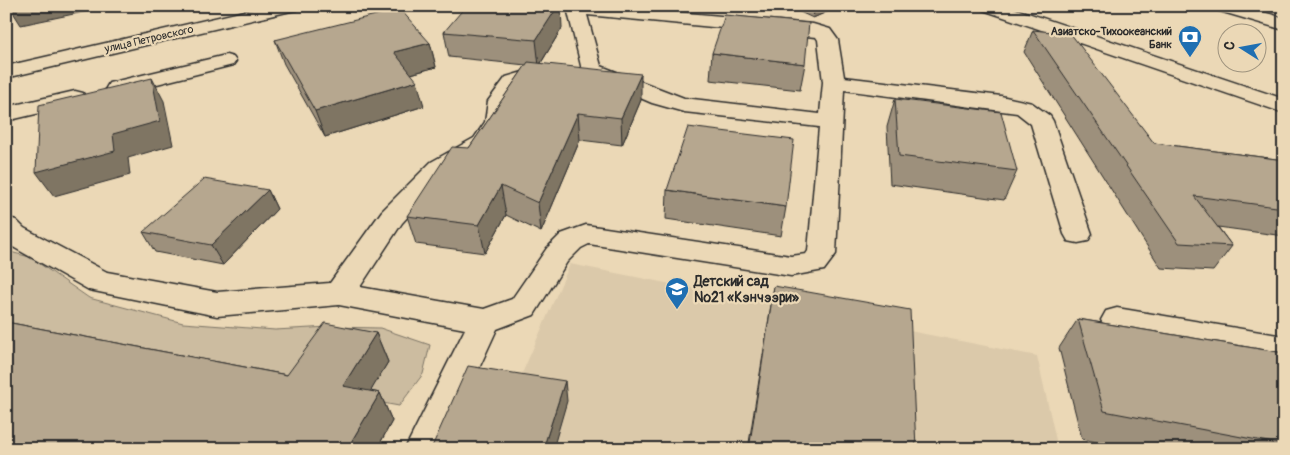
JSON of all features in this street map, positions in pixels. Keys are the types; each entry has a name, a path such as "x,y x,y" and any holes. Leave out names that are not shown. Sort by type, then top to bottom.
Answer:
{"main road":[{"name":"улица Петровского","path":"6,72 291,6"},
{"path":"989,6 1284,106"},
{"path":"1222,6 1284,24"},
{"path":"6,226 14,235 100,282 216,304 339,294 485,321 523,307 557,255 571,241 586,234 791,266 814,263 822,254 834,82 828,40 823,33 813,30 574,7 592,70"},
{"path":"6,114 226,61"},
{"path":"339,294 392,217 440,167 482,143 496,122 499,101 513,81 533,75 592,70 664,101 831,122"},
{"path":"834,82 1001,103 1024,108 1042,121 1078,234"},
{"path":"1116,320 1284,349"},
{"path":"423,449 485,321"}],"shaded area":[{"path":"6,251 30,257 89,298 183,323 275,330 329,327 380,328 430,345 423,374 399,406 6,334"},
{"name":"Детский сад №21 «Кэнчээри»","path":"570,264 1037,356 1058,449 489,449"}],"building":[{"path":"466,6 558,6 536,40 444,32"},
{"path":"400,9 430,43 394,52 417,81 315,111 275,40"},
{"path":"725,15 809,23 805,64 712,53"},
{"path":"1033,30 1071,34 1154,143 1284,160 1284,208 1194,196 1232,246 1179,243"},
{"path":"528,62 641,74 621,118 578,113 538,203 501,186 479,225 407,216 452,147 469,148"},
{"path":"152,78 160,121 113,134 115,151 36,172 39,105"},
{"path":"895,99 1001,112 1017,171 899,156"},
{"path":"688,127 794,140 786,207 667,190"},
{"path":"204,179 268,190 211,245 143,232"},
{"path":"774,286 910,310 916,449 749,449"},
{"path":"1078,319 1284,353 1284,445 1104,411"},
{"path":"6,322 287,375 325,323 376,333 343,386 380,393 347,449 22,449 6,445"},
{"path":"468,366 565,381 543,449 431,449"}],"place":[{"name":"Азиатско-Тихоокеанский Банк","path":"1190,58"},
{"name":"Детский сад №21 «Кэнчээри»","path":"677,310"}]}
